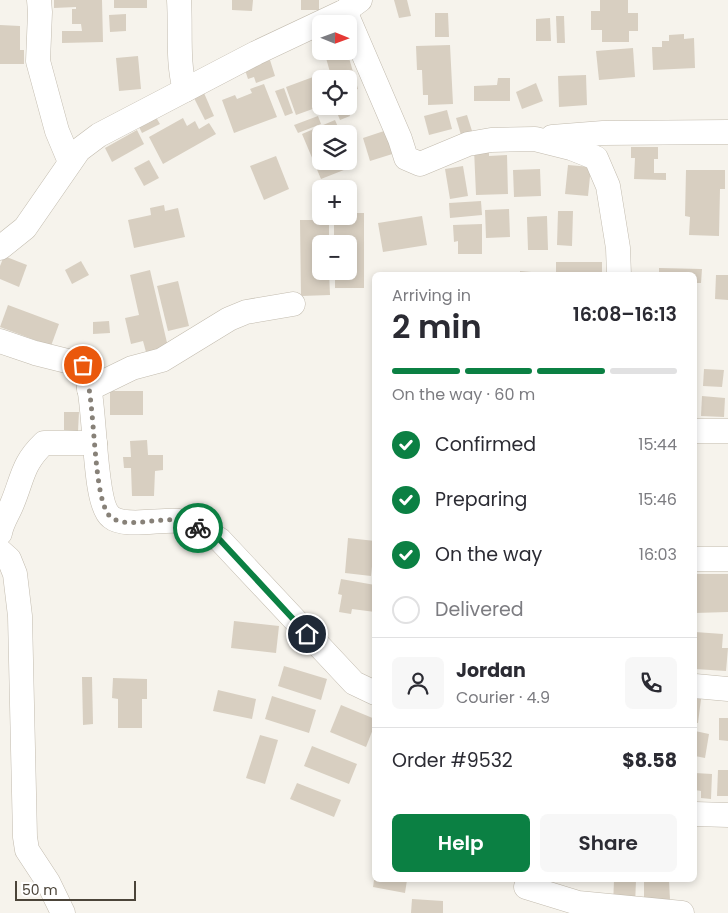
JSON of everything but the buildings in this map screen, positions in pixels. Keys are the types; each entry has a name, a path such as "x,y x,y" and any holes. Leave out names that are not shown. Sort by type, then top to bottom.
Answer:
{"street":[{"path":"39,0 38,62 57,131 70,162"},
{"path":"179,0 181,30 180,72 185,90"},
{"path":"0,248 25,228 79,150 99,135 256,52 353,5 406,158 420,164 468,144 491,140 535,139 603,133 728,132"},
{"path":"535,139 571,148 596,158 608,186 618,248 619,272"},
{"path":"89,388 132,368 162,360 229,319 246,312 293,304"},
{"path":"0,341 36,353 83,365 89,388 99,486 103,505 110,517 122,522 180,520 207,531 220,540 354,683 372,692"},
{"path":"697,431 728,431"},
{"path":"0,533 1,525 12,504 32,455 44,442 95,443"},
{"path":"0,551 9,559 15,574 20,616 26,850 48,882 63,913"},
{"path":"697,559 728,560"},
{"path":"697,686 728,689"},
{"path":"697,814 728,816"},
{"path":"526,887 578,903 682,913"}],"way so far":[{"path":"83,365 89,388 99,486 103,505 110,517 122,522 180,520 198,528"}],"route":[{"path":"198,528 207,531 220,540 307,634"}]}
